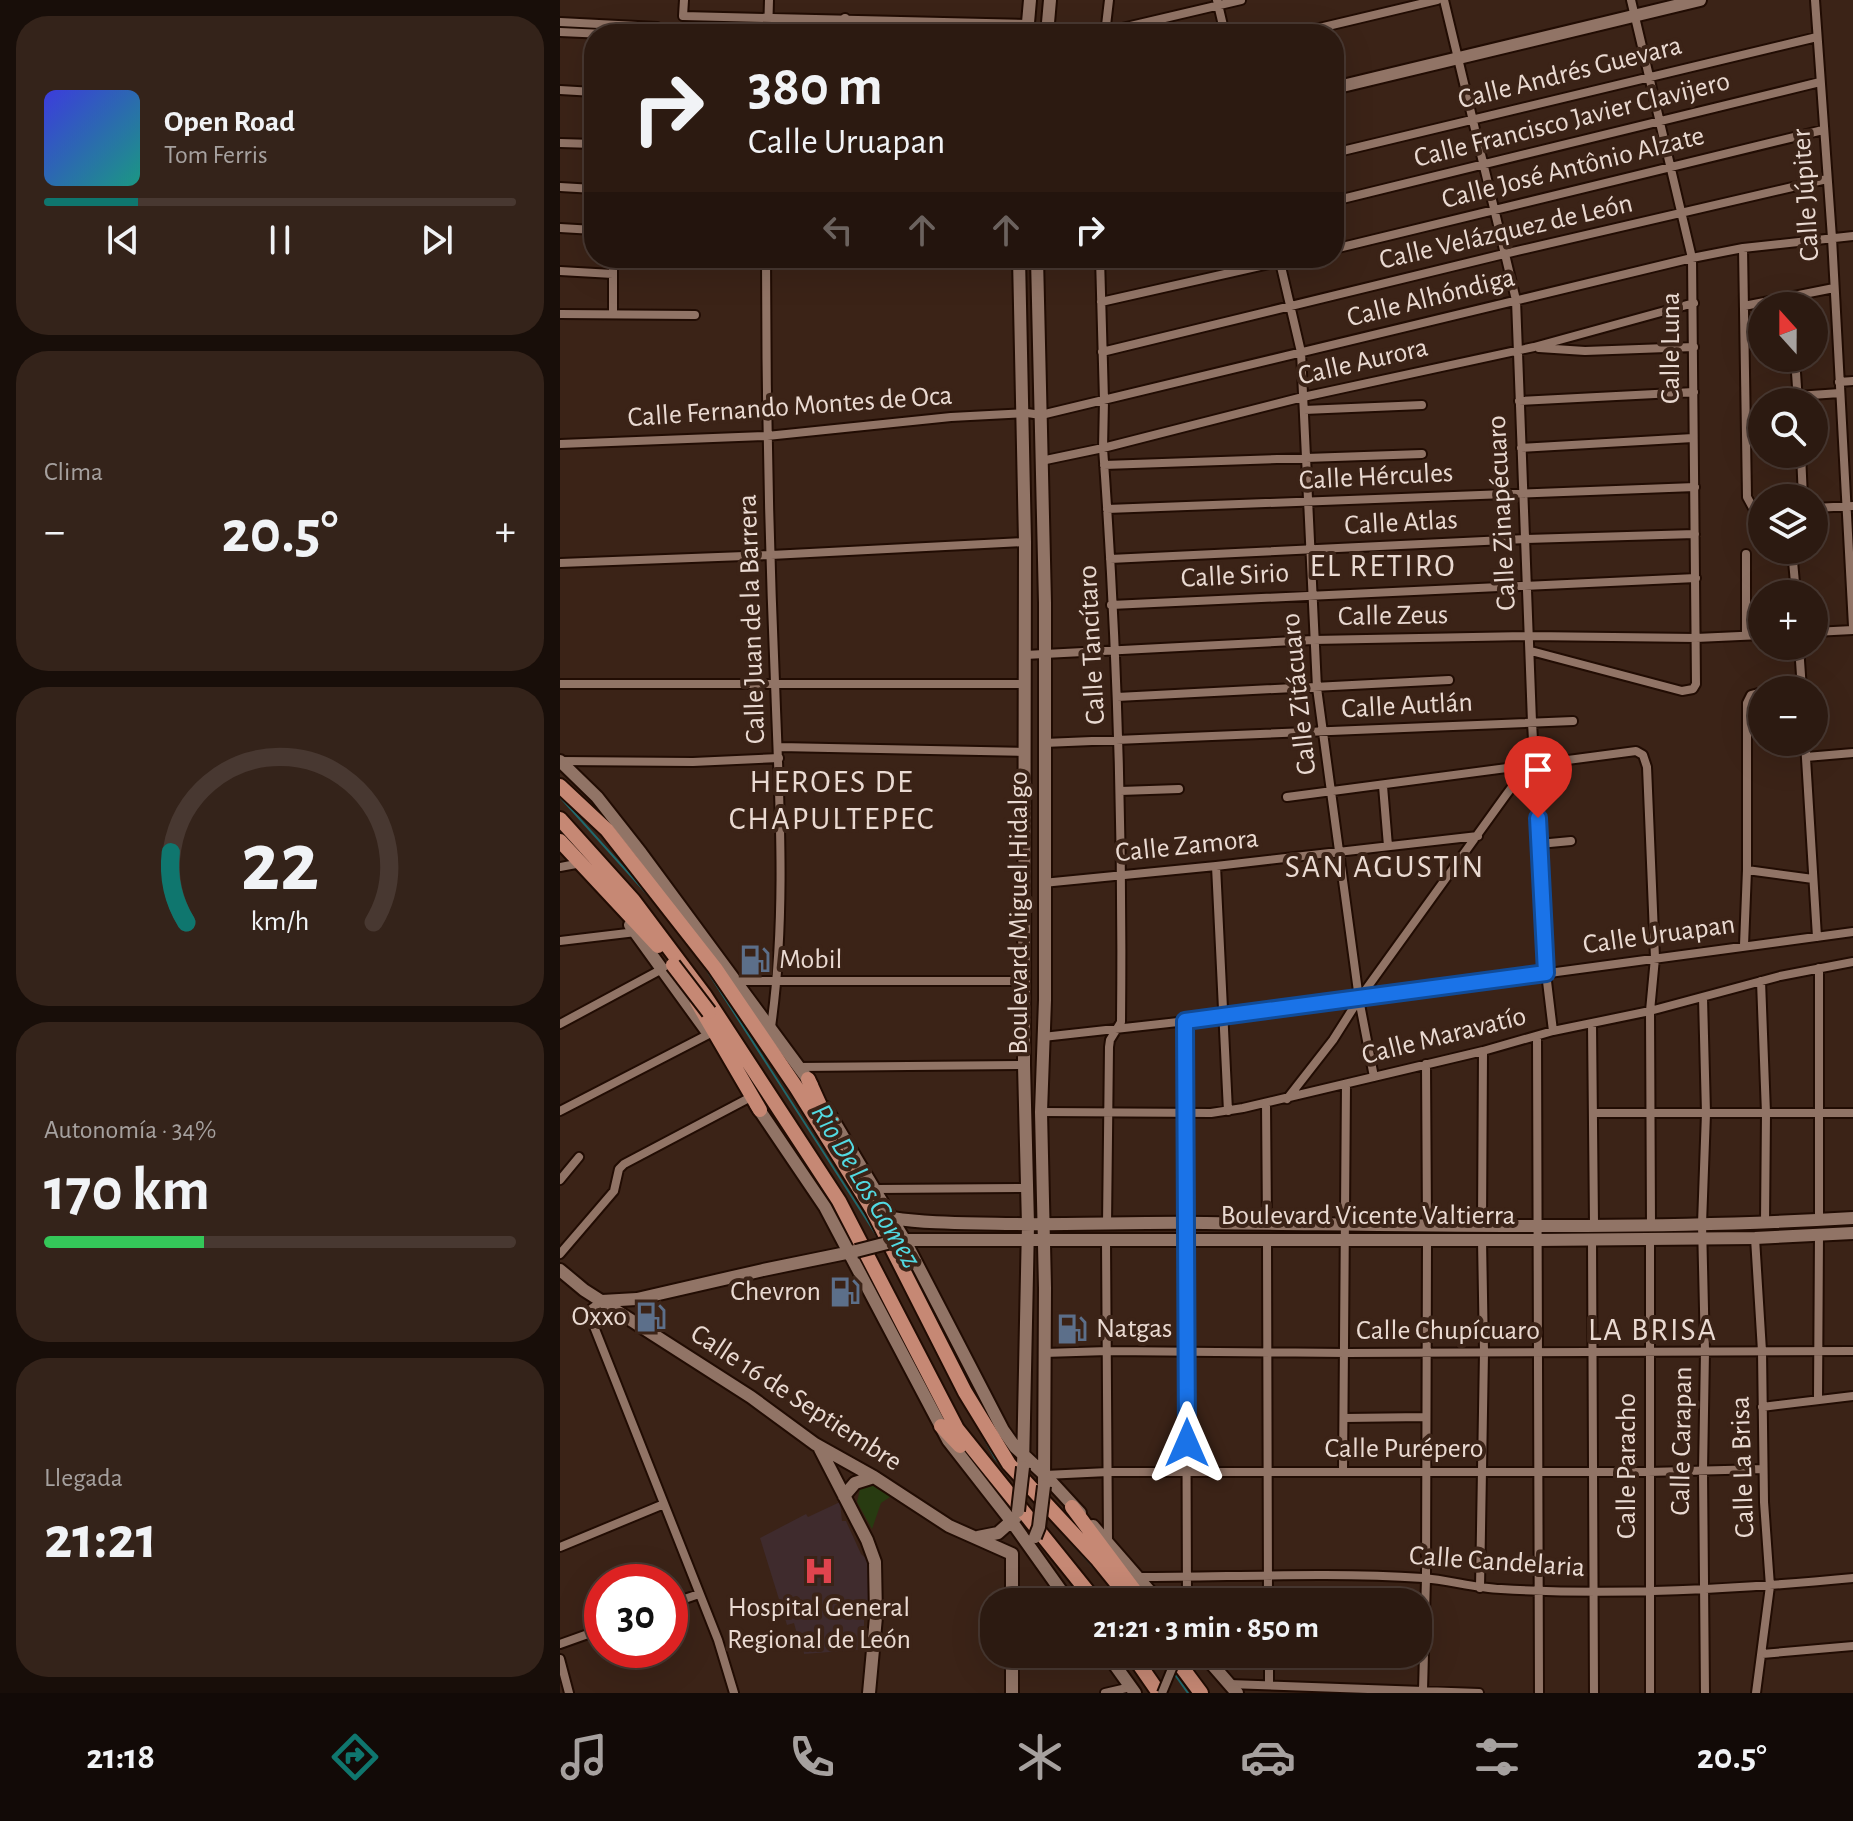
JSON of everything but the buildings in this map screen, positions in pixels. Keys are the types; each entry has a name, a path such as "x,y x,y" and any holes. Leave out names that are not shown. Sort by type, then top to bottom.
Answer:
{"main road":[{"path":"1028,24 1030,0"},
{"path":"1048,24 1050,0"},
{"path":"1344,86 1700,0"},
{"name":"Boulevard Miguel Hidalgo","path":"1016,1512 1024,1461 1028,1240 1024,1065 1025,542 1019,268"},
{"name":"Boulevard Miguel Hidalgo","path":"1031,1540 1039,1527 1045,1480 1041,1112 1044,656 1037,268"},
{"path":"560,761 597,797 803,1073 892,1218 997,1418 1024,1461 1108,1543 1147,1588"},
{"path":"560,786 607,830 687,929 796,1087 888,1238 965,1392 1009,1464 1121,1588"},
{"path":"560,819 608,870 668,945 713,1007 816,1164 845,1212 957,1429 1016,1512 1060,1588"},
{"path":"560,843 669,966 749,1098 760,1110"},
{"path":"560,843 709,1012 801,1152 816,1164"},
{"path":"668,945 760,1110 853,1252 941,1426 1084,1588"},
{"path":"1026,985 1034,1031 1043,1037"},
{"path":"803,1073 841,1147 856,1186"},
{"path":"1042,1199 1054,1214 1069,1225"},
{"path":"1008,1224 1027,1203"},
{"name":"Boulevard Vicente Valtierra","path":"892,1218 921,1223 1028,1225 1594,1224 1703,1239 1853,1233"},
{"name":"Boulevard Vicente Valtierra","path":"602,1301 637,1299 901,1240 1592,1239 1702,1224 1853,1218"},
{"path":"920,1239 917,1231 921,1223"},
{"path":"1044,1258 1057,1247 1078,1239"},
{"name":"Calle 16 de Septiembre","path":"560,1270 602,1301 763,1404 815,1444 874,1477 949,1526 1012,1554"},
{"path":"997,1418 1013,1425 1025,1415"},
{"path":"815,1444 830,1463 875,1562 876,1617 869,1693"},
{"path":"844,1496 855,1483 874,1477"},
{"path":"1072,1507 1133,1588"},
{"path":"974,1538 998,1533 1016,1512"},
{"path":"1012,1588 1012,1554 1031,1540"},
{"path":"1012,1668 1012,1693"},
{"path":"1117,1668 1133,1690"},
{"path":"1142,1668 1161,1693"},
{"path":"1182,1668 1203,1693"},
{"path":"1215,1668 1233,1688"}],"street":[{"path":"684,0 683,16 845,18 945,24"},
{"path":"769,0 769,24"},
{"path":"1106,24 1109,0"},
{"path":"1139,24 1241,0"},
{"path":"1336,24 1437,0"},
{"name":"Calle Zinapécuaro","path":"1444,0 1516,300 1532,722 1546,973 1553,1031"},
{"name":"Calle Luna","path":"1531,651 1682,691 1693,689 1696,684 1692,258 1631,0"},
{"name":"Calle Júpiter","path":"1815,0 1839,382 1850,506 1853,628"},
{"path":"1218,3 1223,24"},
{"path":"845,18 845,24"},
{"path":"560,22 638,24"},
{"path":"560,32 584,33"},
{"name":"Calle Andrés Guevara","path":"1344,151 1817,37"},
{"name":"Calle Francisco Javier Clavijero","path":"1344,199 1820,82"},
{"path":"560,90 584,91"},
{"name":"Calle José Antônio Alzate","path":"1344,246 1823,130"},
{"path":"560,143 584,144"},
{"name":"Calle Velázquez de León","path":"1102,352 1827,179"},
{"path":"560,187 584,188"},
{"path":"560,228 584,229"},
{"name":"Calle Alhóndiga","path":"1023,413 1041,415 1692,258 1743,248 1853,236"},
{"path":"1743,248 1748,499"},
{"path":"613,268 613,313"},
{"name":"Calle Juan de la Barrera","path":"766,268 767,436 779,747 777,979 771,1027"},
{"name":"Calle Tancítaro","path":"1100,268 1103,448 1120,740 1122,876 1121,1022 1110,1040 1107,1225"},
{"path":"1101,302 1246,268"},
{"name":"Calle Zitácuaro","path":"1282,268 1301,352 1317,688 1359,999 1374,1077"},
{"path":"560,271 613,274"},
{"path":"1822,292 1834,288"},
{"name":"Calle Aurora","path":"1041,461 1303,397 1534,347 1694,303"},
{"path":"1744,306 1748,306"},
{"path":"560,314 695,315"},
{"path":"1534,347 1585,351 1694,347"},
{"path":"1839,382 1853,381"},
{"path":"1519,401 1694,392"},
{"path":"1828,395 1840,393"},
{"path":"1304,410 1422,405"},
{"name":"Calle Fernando Montes de Oca","path":"560,444 767,436 1023,413"},
{"path":"1521,448 1693,438"},
{"path":"1104,465 1422,454"},
{"name":"Calle Hércules","path":"1107,509 1695,487"},
{"path":"1828,507 1850,506"},
{"name":"Calle Atlas","path":"1110,559 1695,534"},
{"path":"560,563 1025,542"},
{"path":"1746,554 1746,635"},
{"name":"Calle Sirio","path":"1111,605 1696,578"},
{"path":"1828,631 1853,628"},
{"name":"Calle Zeus","path":"1025,655 1313,640 1530,636 1696,638 1746,635"},
{"path":"1117,697 1449,680"},
{"path":"560,684 1026,684"},
{"path":"1744,945 1748,701"},
{"name":"Calle Autlán","path":"1044,743 1573,721"},
{"path":"779,747 1025,752"},
{"name":"Calle Paracho","path":"1536,765 1636,751 1644,757 1647,767 1655,958 1650,1011 1650,1693"},
{"path":"1817,937 1806,757 1853,753"},
{"path":"560,761 693,762 779,758"},
{"path":"1287,797 1536,765"},
{"path":"1287,1099 1333,1040 1359,999 1515,783 1536,765"},
{"path":"1383,786 1388,846"},
{"path":"1120,791 1179,789"},
{"name":"Calle Zamora","path":"1043,883 1478,836"},
{"path":"1539,844 1571,841"},
{"path":"560,867 576,864"},
{"path":"1216,866 1228,1111"},
{"path":"1747,870 1813,879"},
{"path":"560,941 636,932"},
{"name":"Calle Uruapan","path":"1043,1037 1223,1017 1853,932"},
{"name":"Calle Maravatío","path":"1041,1112 1228,1111 1483,1051 1553,1031 1650,1011 1761,981 1853,962"},
{"path":"560,1024 669,966"},
{"path":"1819,968 1819,1220"},
{"path":"737,981 777,979 1026,985"},
{"path":"1761,981 1766,1113 1765,1222"},
{"name":"Calle Carapan","path":"1703,998 1706,1113 1702,1224 1705,1693"},
{"path":"1185,1021 1188,1588"},
{"path":"1592,1024 1594,1224"},
{"path":"560,1111 709,1034"},
{"path":"1537,1036 1539,1693"},
{"path":"1482,1225 1483,1051"},
{"path":"1426,1064 1427,1225"},
{"path":"803,1073 1024,1065"},
{"path":"1343,1472 1346,1084"},
{"path":"560,1254 614,1191 619,1169 624,1164 749,1098"},
{"path":"1266,1103 1267,1223"},
{"path":"1594,1113 1853,1113"},
{"path":"560,1180 579,1157"},
{"path":"875,1189 1027,1188"},
{"path":"1818,1399 1819,1235"},
{"name":"Calle La Brisa","path":"1755,1238 1770,1586 1756,1693"},
{"path":"1267,1239 1268,1588"},
{"path":"1592,1239 1594,1693"},
{"path":"1106,1240 1108,1543"},
{"path":"1423,1690 1427,1240"},
{"path":"1480,1588 1484,1352 1482,1240"},
{"path":"602,1301 594,1305 590,1315 718,1640 734,1693"},
{"name":"Calle Chupícuaro","path":"1044,1353 1853,1351"},
{"path":"1762,1407 1853,1396"},
{"path":"1345,1418 1426,1417"},
{"name":"Calle Purépero","path":"1045,1480 1108,1472 1648,1472 1763,1469"},
{"path":"560,1547 664,1504"},
{"name":"Calle Candelaria","path":"1137,1577 1268,1574 1426,1578 1480,1588 1595,1591 1770,1586 1853,1578"},
{"path":"688,1598 699,1594"},
{"path":"560,1644 584,1635"},
{"path":"1762,1654 1853,1646"},
{"path":"560,1659 569,1693"},
{"path":"1161,1693 1172,1668"},
{"path":"1269,1668 1269,1684"},
{"path":"1233,1688 1269,1684 1369,1691 1479,1693"},
{"path":"1105,1693 1133,1690"}],"shaded area":[{"name":"Hospital General Regional de León","path":"840,1502 842,1521 846,1521 861,1554 868,1560 873,1607 864,1608 864,1634 868,1634 868,1649 804,1654 802,1638 798,1638 794,1623 787,1625 760,1538 806,1514 808,1517"}],"green space":[{"path":"872,1481 893,1495 881,1503 872,1529 857,1502 861,1485"}],"waterway":[{"name":"Rio De Los Gomez","path":"560,797 658,906"},
{"name":"Rio De Los Gomez","path":"701,961 879,1239"},
{"name":"Rio De Los Gomez","path":"884,1248 899,1278"},
{"name":"Rio De Los Gomez","path":"977,1425 1003,1467"},
{"name":"Rio De Los Gomez","path":"1026,1493 1035,1503"},
{"name":"Rio De Los Gomez","path":"1045,1513 1108,1583"},
{"name":"Rio De Los Gomez","path":"1173,1672 1188,1693"}],"place":[{"name":"Mobil","path":"755,960"},
{"name":"Chevron","path":"845,1292"},
{"name":"Oxxo","path":"651,1317"},
{"name":"Natgas","path":"1072,1329"},
{"name":"Hospital General Regional de León","path":"819,1571"}],"district":[{"name":"EL RETIRO","path":"1383,566"},
{"name":"HEROES DE CHAPULTEPEC","path":"832,800"},
{"name":"SAN AGUSTIN","path":"1385,867"},
{"name":"LA BRISA","path":"1653,1330"}],"route":[{"path":"1187,1443 1185,1021 1546,973 1538,818"}]}
